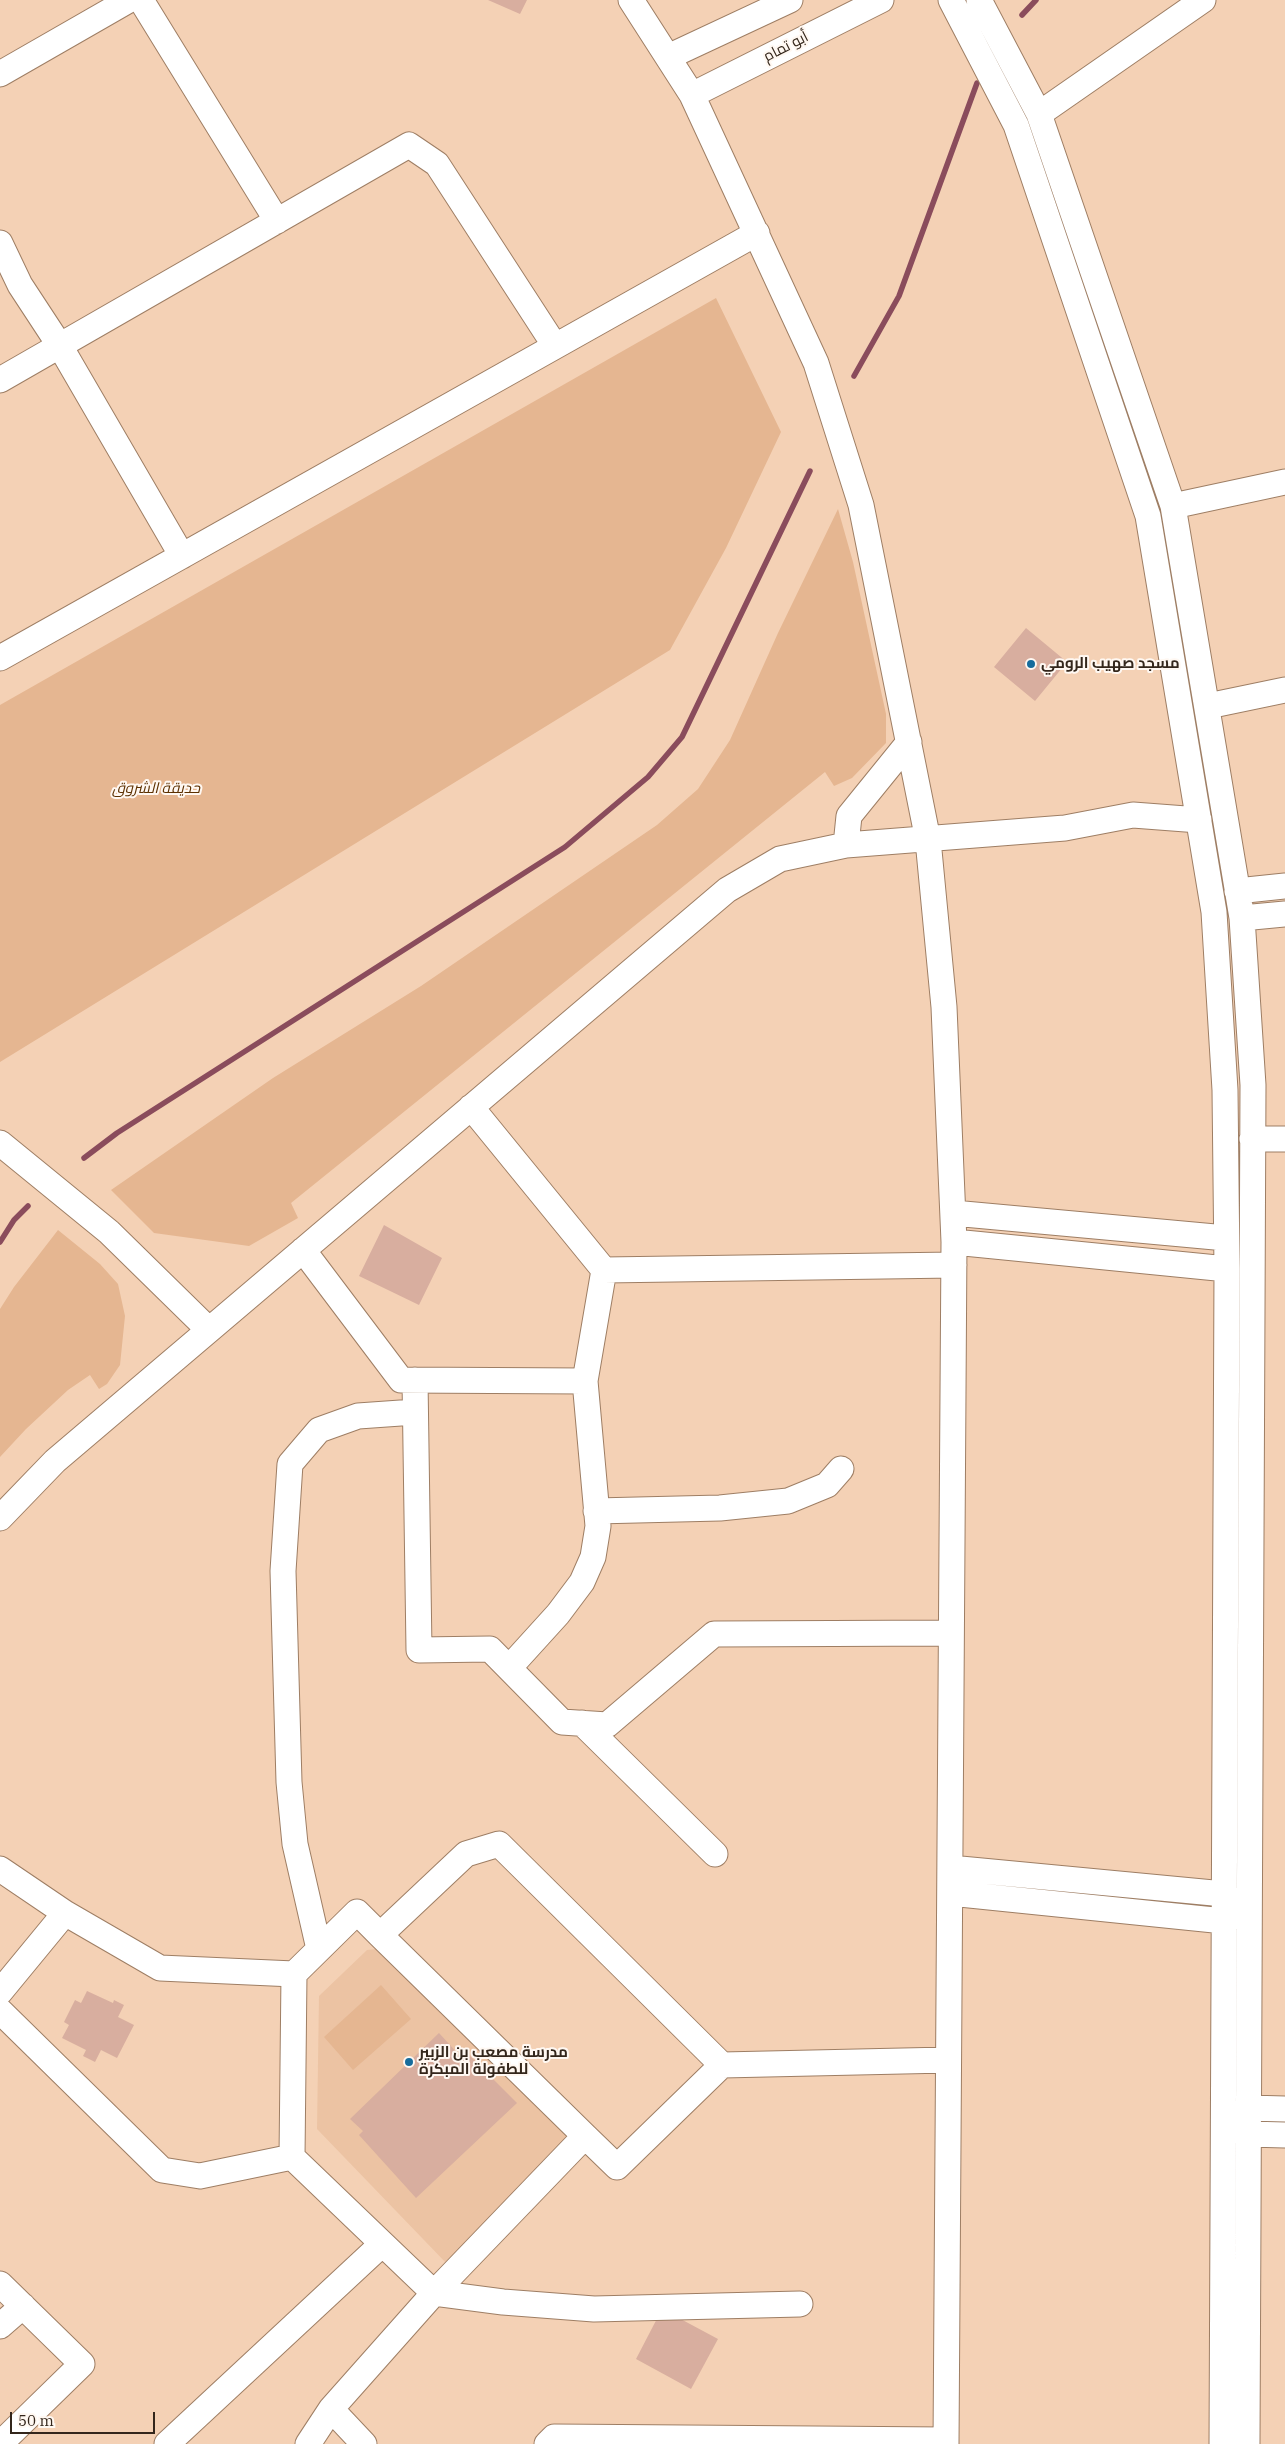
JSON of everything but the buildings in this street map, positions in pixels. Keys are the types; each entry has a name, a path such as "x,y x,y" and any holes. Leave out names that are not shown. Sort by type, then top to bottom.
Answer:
{"street":[{"path":"0,74 99,7 129,0"},
{"path":"141,0 277,221"},
{"path":"547,2444 554,2437 946,2442 954,1253 944,1007 928,840 861,505 816,363 692,95 631,0"},
{"path":"668,57 790,0"},
{"name":"أبو تمام","path":"692,95 881,0"},
{"path":"951,0 1016,126 1148,516 1214,912 1225,1090 1227,1269 1222,2444"},
{"path":"979,0 1039,114 1173,506 1242,918 1252,1084 1247,2444"},
{"path":"1039,114 1203,0"},
{"path":"0,380 410,145 436,164 555,346"},
{"path":"0,658 757,233"},
{"path":"0,243 20,286 60,346 182,556"},
{"path":"1173,506 1285,482"},
{"path":"1208,706 1285,690"},
{"path":"846,845 849,816 909,742"},
{"path":"0,1518 55,1461 727,890 780,859 846,845 1065,828 1133,815 1199,820"},
{"path":"1237,891 1285,886"},
{"path":"1242,918 1285,914"},
{"path":"471,1107 604,1270 585,1381 598,1526 593,1557 582,1582 558,1614 509,1668"},
{"path":"1252,1139 1285,1139"},
{"path":"0,1143 109,1232 209,1330"},
{"path":"953,1213 1226,1238"},
{"path":"303,1250 401,1380 585,1381"},
{"path":"604,1270 954,1253 1227,1269"},
{"path":"415,1380 419,1650 490,1649 562,1722 607,1725 714,1634 951,1633"},
{"path":"319,1949 295,1844 290,1782 283,1571 290,1464 319,1430 358,1416 415,1412"},
{"path":"596,1511 720,1508 788,1501 827,1485 842,1469"},
{"path":"582,1723 715,1854"},
{"path":"380,1935 466,1854 499,1844 722,2065"},
{"path":"950,1868 1224,1894 1248,1911"},
{"path":"0,1869 65,1913 160,1968 294,1974"},
{"path":"950,1893 1224,1921 1248,1911"},
{"path":"800,2304 594,2309 503,2302 434,2293 381,2245 292,2157 294,1974 357,1912 617,2167 722,2065 948,2060"},
{"path":"0,1992 65,1913"},
{"path":"0,2011 162,2170 200,2176 292,2157"},
{"path":"1224,2124 1248,2108 1285,2109"},
{"path":"1224,2124 1248,2134 1285,2135"},
{"path":"308,2444 331,2409 434,2293 585,2136"},
{"path":"167,2444 381,2245"},
{"path":"0,2284 82,2364 0,2444"},
{"path":"0,2326 23,2306"},
{"path":"331,2409 364,2444"}],"shaded area":[{"name":"مدرسة مصعب بن الزبير للطفولة المبكرة","path":"386,1948 575,2137 449,2266 317,2129 319,1996 367,1950"}],"green space":[{"name":"حديقة الشروق","path":"716,298 781,432 726,548 670,650 0,1062 0,705"},
{"path":"838,509 853,562 886,714 886,743 852,778 834,786 825,772 291,1203 298,1218 249,1246 154,1233 111,1190 273,1078 421,986 657,825 698,789 730,740 778,633"},
{"path":"58,1230 100,1264 118,1284 125,1316 120,1365 107,1384 99,1389 90,1375 68,1390 26,1429 0,1457 0,1309 14,1287"},
{"path":"381,1985 411,2019 353,2070 324,2037"}],"waterway":[{"path":"1022,15 1036,0"},
{"path":"854,376 899,296 977,83"},
{"path":"84,1158 117,1133 565,847 648,777 682,737 810,471"},
{"path":"0,1242 14,1220 28,1206"}],"place":[{"name":"مسجد صهيب الرومي","path":"1031,664"},
{"name":"مدرسة مصعب بن الزبير للطفولة المبكرة","path":"409,2062"}]}
